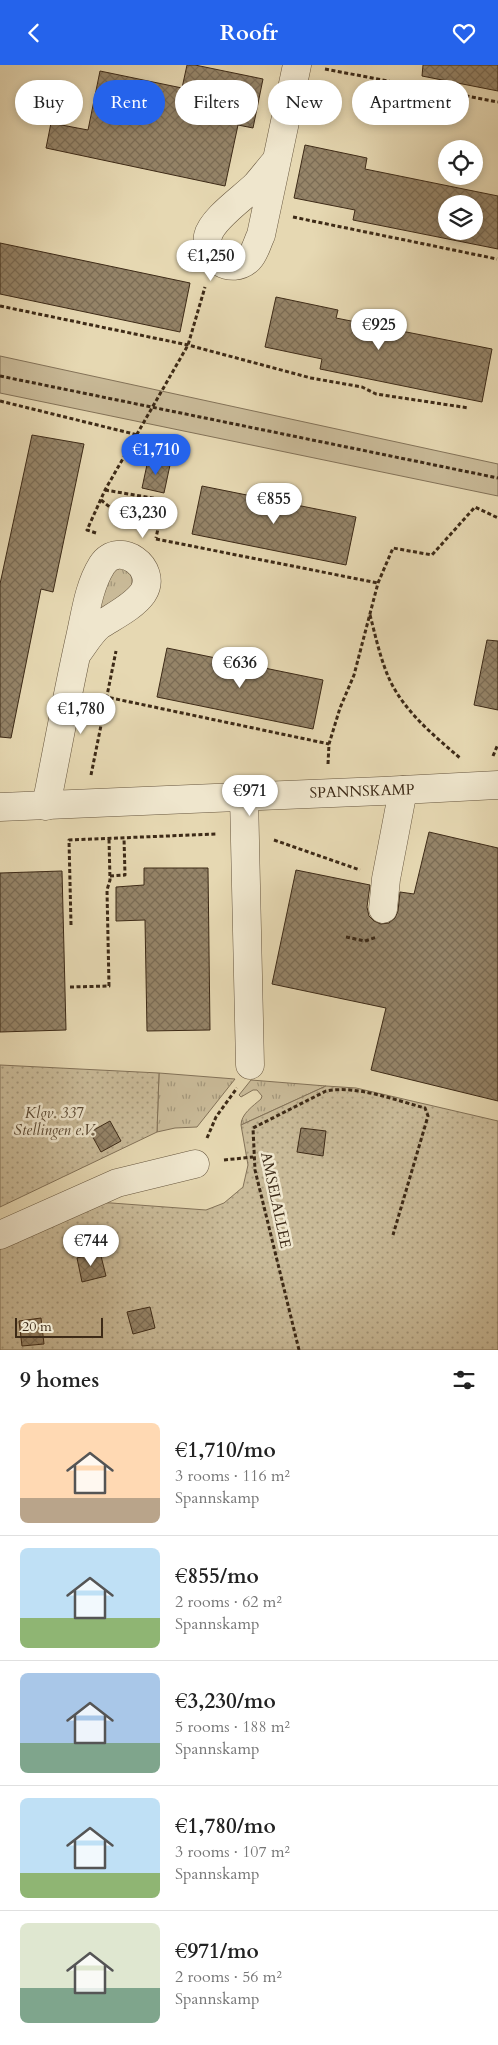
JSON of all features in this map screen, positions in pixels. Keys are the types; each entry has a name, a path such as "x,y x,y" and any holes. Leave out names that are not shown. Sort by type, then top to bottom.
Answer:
{"street":[{"path":"276,161 255,185 214,224 208,235 208,248 214,257 222,263 231,266 240,265 248,259 260,235 297,65"},
{"path":"46,806 76,655 89,598 97,573 105,561 125,558 144,569 146,582 143,593 125,609 99,627 76,655"},
{"name":"SPANNSKAMP","path":"0,807 498,785"},
{"path":"383,909 386,879 403,790"},
{"path":"244,796 250,1065"},
{"path":"0,1235 117,1183 195,1164"}],"path":[{"path":"324,69 498,102"},
{"path":"266,211 497,259"},
{"path":"214,257 188,345 101,499 87,531 105,535 125,558 156,539 378,583"},
{"path":"0,306 188,345 311,378 362,387 376,394 469,408"},
{"path":"0,376 153,409 498,478"},
{"path":"0,401 138,435"},
{"path":"106,490 164,500 156,539"},
{"path":"101,499 127,521 159,527"},
{"path":"326,792 329,744 340,708 354,675 378,583 393,548 432,555 475,507 498,518"},
{"path":"85,804 125,609"},
{"path":"370,615 386,672 403,703 438,739 465,762"},
{"path":"69,689 329,744"},
{"path":"71,925 69,840 244,833 262,836 386,879"},
{"path":"110,876 125,875 124,838"},
{"path":"70,987 109,986 107,890 110,876 109,839"},
{"path":"216,1117 244,1079 250,1065"},
{"name":"AMSELALLEE","path":"299,1350 255,1170 253,1128 326,1091 338,1089 356,1091 425,1108 428,1116 393,1235"}],"green space":[{"path":"0,356 498,464 498,496 0,393"},
{"path":"121,568 126,569 132,576 132,586 108,610 98,609 108,579 111,574"},
{"name":"Klgv. 337 Stellingen e.V.","path":"0,1065 159,1073 157,1132 0,1207"},
{"path":"159,1073 235,1079 197,1127 175,1128 157,1132"},
{"path":"251,1080 326,1086 241,1125 245,1114 262,1096 257,1090 253,1090 241,1097 239,1095"},
{"path":"326,1086 356,1088 498,1121 498,1350 0,1350 0,1247 98,1202 206,1210 224,1203 243,1187 248,1165 241,1125"}],"building":[{"path":"187,65 263,79 258,104 258,80 184,80"},
{"path":"423,65 498,65 498,91 469,85 469,80 442,80 422,76"},
{"path":"100,71 143,80 98,80"},
{"path":"165,84 175,87 175,125 238,125 225,186 46,148 51,125 88,130 93,105 93,125 165,125"},
{"path":"238,125 254,125 253,128"},
{"path":"305,145 367,158 365,169 498,196 498,249 453,240 483,240 483,195 438,195 438,237 353,220 355,210 294,198"},
{"path":"0,243 190,283 180,332 0,294"},
{"path":"276,297 338,310 336,318 492,349 482,402 320,369 322,359 265,347"},
{"path":"32,435 84,444 53,592 41,589 11,738 0,737 0,584"},
{"path":"148,460 170,465 164,493 142,488"},
{"path":"202,486 356,517 346,565 192,534"},
{"path":"487,640 498,641 498,710 474,705"},
{"path":"167,648 323,680 313,729 157,697"},
{"path":"429,832 498,848 498,1101 371,1070 386,1008 272,984 296,870 370,885 367,907 369,916 381,924 389,923 395,918 398,911 400,892 414,894"},
{"path":"144,868 208,868 210,1030 147,1031 145,920 116,921 116,887 144,885"},
{"path":"62,871 66,1030 0,1032 0,873"},
{"path":"110,1121 121,1141 101,1152 90,1132"},
{"path":"301,1128 326,1131 323,1156 297,1152"},
{"path":"100,1252 106,1276 82,1282 77,1258"},
{"path":"150,1307 155,1328 133,1334 127,1312"},
{"path":"41,1318 44,1344 22,1346 19,1321"}]}
